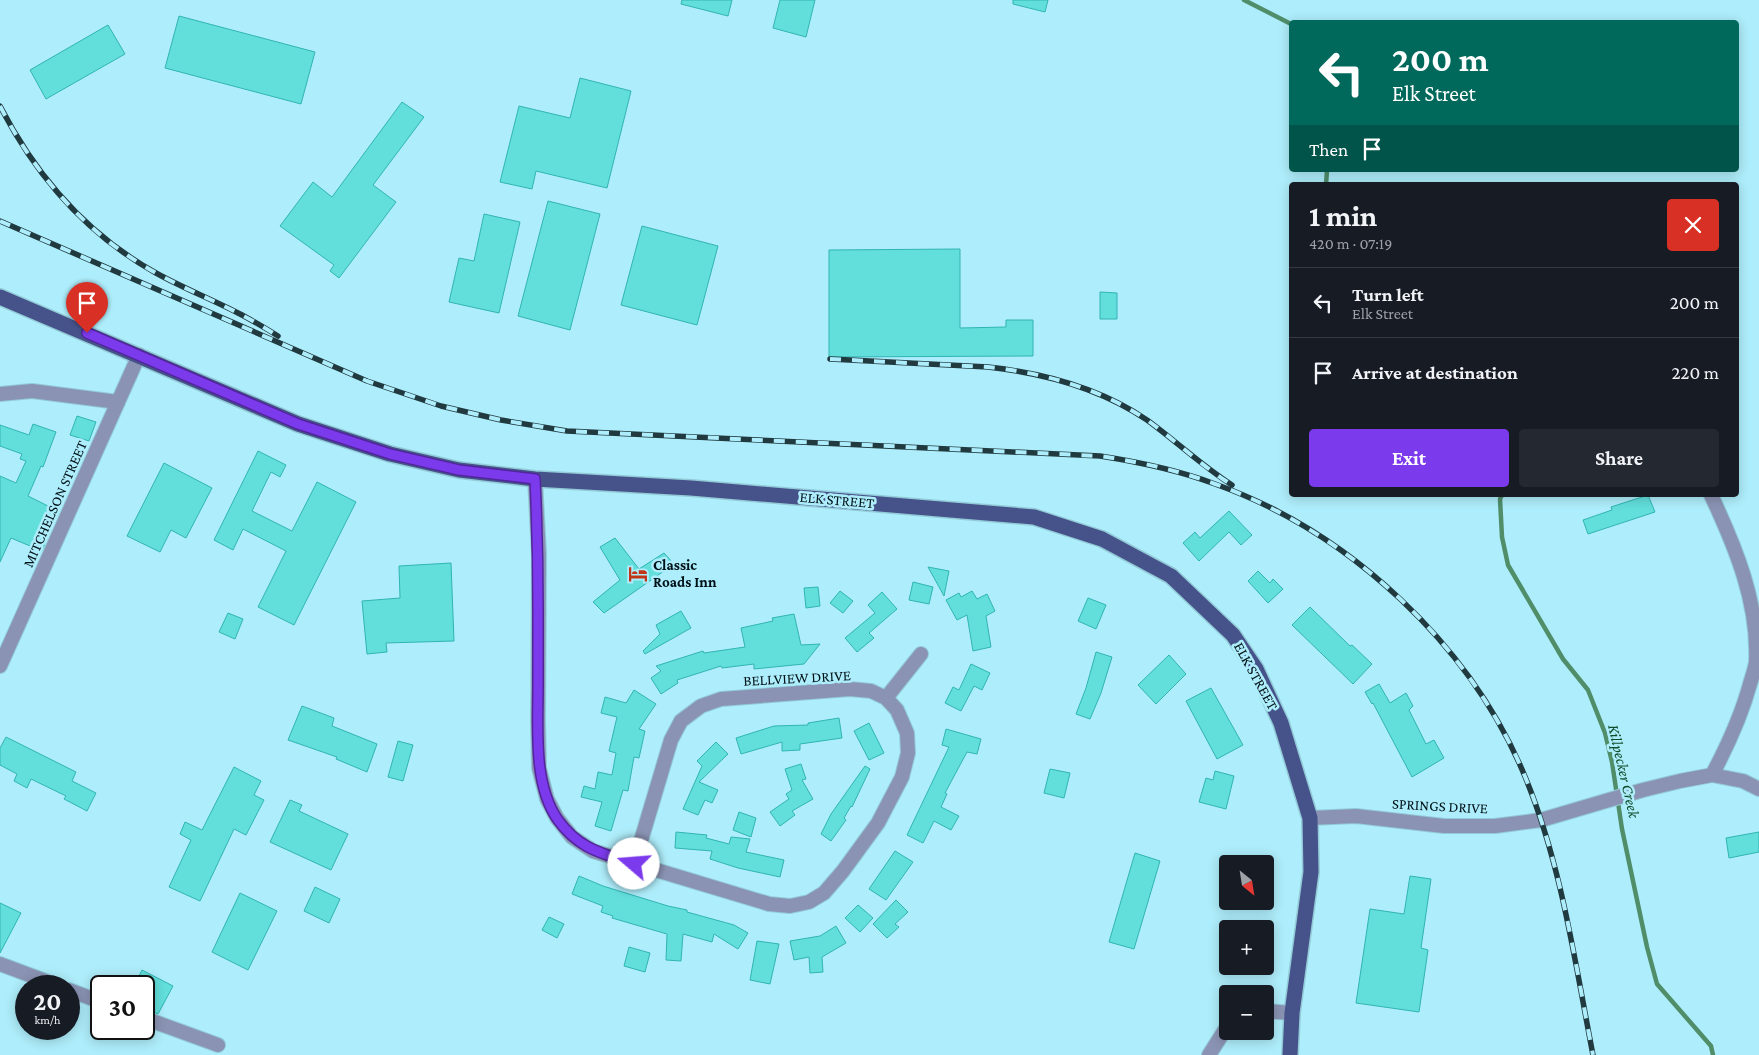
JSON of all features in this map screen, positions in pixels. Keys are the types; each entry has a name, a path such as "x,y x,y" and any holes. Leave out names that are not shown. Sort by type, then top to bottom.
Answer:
{"main road":[{"name":"ELK STREET","path":"0,296 298,424 390,454 459,470 535,479 691,488 1034,517 1102,539 1171,576 1233,635 1256,669 1281,723 1310,818 1311,872 1292,1013 1290,1055"}],"street":[{"name":"MITCHELSON STREET","path":"0,666 139,355"},
{"path":"0,394 32,391 118,402"},
{"path":"535,479 538,556 540,768 547,799 557,818 572,837 593,851 769,904 790,906 809,902 824,892 844,871 878,823 902,777 908,753 907,733 898,710 886,698 921,654"},
{"path":"1711,497 1732,540 1749,589 1752,598 1756,632 1756,662 1745,700 1732,738 1712,775"},
{"name":"BELLVIEW DRIVE","path":"634,864 671,740 681,721 701,706 721,699 850,689 871,691 886,698"},
{"name":"SPRINGS DRIVE","path":"1310,818 1356,816 1444,826 1495,826 1541,820 1643,790 1712,775 1743,781 1759,789"},
{"path":"0,964 30,975"},
{"path":"1274,1012 1292,1013"},
{"path":"155,1022 218,1045"},
{"path":"1209,1055 1219,1039"}],"building":[{"path":"682,0 732,0 728,16 681,4"},
{"path":"780,0 815,0 806,37 773,28"},
{"path":"1013,0 1048,0 1045,12 1013,4"},
{"path":"179,16 315,52 301,104 165,68"},
{"path":"108,25 125,54 46,99 30,70"},
{"path":"580,78 631,91 607,188 536,171 532,189 500,182 519,106 570,118"},
{"path":"402,102 424,117 373,185 396,202 339,278 330,271 334,265 280,226 313,182 332,197"},
{"path":"548,201 600,214 570,330 518,316"},
{"path":"484,214 520,222 499,313 449,302 459,258 474,261"},
{"path":"642,226 718,246 697,325 621,305"},
{"path":"960,249 960,328 1006,327 1006,320 1033,320 1033,356 829,357 829,250"},
{"path":"1100,292 1117,293 1117,319 1100,319"},
{"path":"77,416 96,422 89,441 70,435"},
{"path":"33,424 56,432 43,467 41,466 28,496 58,511 42,551 11,538 0,562 0,476 16,483 26,461 20,459 22,454 0,446 0,425 29,435"},
{"path":"258,451 286,465 280,477 271,472 252,511 292,531 317,482 356,502 294,625 258,607 286,551 243,529 233,550 214,540"},
{"path":"164,463 212,488 186,538 171,530 160,552 127,536"},
{"path":"1642,497 1649,497 1655,512 1588,534 1583,520 1612,510 1611,507"},
{"path":"1229,511 1252,535 1241,545 1229,532 1199,561 1183,543 1195,532 1200,538"},
{"name":"Classic Roads Inn","path":"615,538 639,569 664,553 674,564 604,613 593,602 620,580 600,547"},
{"path":"451,563 454,641 386,643 387,652 367,654 362,601 400,598 399,566"},
{"path":"928,567 949,571 944,596"},
{"path":"1258,571 1270,583 1273,579 1283,589 1268,603 1248,581"},
{"path":"913,582 933,587 929,604 909,600"},
{"path":"818,587 820,606 806,608 804,588"},
{"path":"840,591 853,601 843,613 830,603"},
{"path":"972,591 977,599 987,594 995,611 986,616 991,647 973,651 967,615 957,620 946,600 959,593 961,597"},
{"path":"882,592 897,609 869,633 874,638 857,652 845,638 875,613 868,605"},
{"path":"1088,598 1106,605 1096,629 1078,621"},
{"path":"1310,607 1350,646 1352,645 1372,664 1353,684 1292,625"},
{"path":"681,611 691,628 645,654 643,651 660,634 656,625"},
{"path":"228,613 243,619 235,639 219,632"},
{"path":"794,614 801,645 820,644 804,664 754,669 754,664 722,668 721,666 677,680 678,683 661,694 651,678 661,671 656,666 703,651 704,653 745,647 741,628 773,621 772,618"},
{"path":"1096,652 1112,657 1101,693 1090,719 1076,714 1086,688"},
{"path":"1169,655 1186,674 1156,704 1138,685"},
{"path":"971,664 990,673 982,690 974,686 961,711 945,703 953,687 959,690"},
{"path":"1379,684 1390,703 1406,693 1413,706 1409,710 1426,744 1434,740 1444,758 1412,777 1373,703 1365,692"},
{"path":"1211,688 1243,745 1217,759 1186,701"},
{"path":"634,690 656,704 639,729 645,731 639,758 634,757 628,791 623,790 611,831 595,826 602,802 581,797 584,786 595,789 598,772 612,775 616,753 609,751 617,717 601,713 605,697 626,703"},
{"path":"302,706 334,718 332,726 377,744 367,772 336,759 337,757 288,740"},
{"path":"839,718 842,738 800,744 800,750 782,751 782,742 741,754 736,738 774,726 808,725 808,723"},
{"path":"869,723 884,753 869,760 854,731"},
{"path":"946,729 981,739 977,754 967,752 945,793 947,794 941,807 959,816 951,830 934,821 923,843 907,835 949,747 942,745"},
{"path":"6,737 76,772 72,781 96,793 87,811 64,799 66,796 31,779 27,788 14,781 17,774 0,765 0,748"},
{"path":"398,741 413,745 403,781 388,777"},
{"path":"716,742 728,754 699,782 718,790 712,803 705,800 698,815 683,809 702,766 697,761"},
{"path":"801,764 806,779 802,780 813,799 792,811 795,815 780,826 770,812 789,799 786,794 792,790 785,769"},
{"path":"865,766 870,769 852,807 844,818 846,820 831,841 821,834 831,814"},
{"path":"234,767 261,781 254,795 264,800 246,835 234,829 200,901 169,887 191,840 180,834 185,822 202,830"},
{"path":"1050,769 1070,773 1064,798 1044,793"},
{"path":"1215,771 1234,776 1226,809 1199,802 1206,778 1213,780"},
{"path":"290,800 302,805 299,811 348,834 331,870 270,842"},
{"path":"739,812 756,818 751,837 733,830"},
{"path":"676,832 707,835 706,838 729,844 731,837 750,839 746,852 784,860 780,877 738,868 710,859 712,851 675,848"},
{"path":"1759,832 1759,852 1729,858 1726,838"},
{"path":"895,851 913,862 886,900 869,889"},
{"path":"1135,853 1160,861 1134,949 1109,942"},
{"path":"579,876 603,886 734,925 748,933 738,949 714,934 712,942 683,934 681,961 666,960 667,934 612,918 613,916 601,912 603,906 572,894"},
{"path":"1410,876 1431,879 1421,948 1428,950 1419,1012 1356,1003 1370,909 1404,914"},
{"path":"315,887 340,899 329,923 304,911"},
{"path":"240,893 277,911 248,970 212,952"},
{"path":"896,900 908,912 895,924 899,927 887,938 873,924"},
{"path":"0,903 21,913 0,953"},
{"path":"858,905 873,918 860,932 845,918"},
{"path":"549,917 564,924 557,938 542,930"},
{"path":"836,926 846,943 822,957 823,972 810,973 809,957 794,960 790,941 820,936"},
{"path":"757,941 779,944 770,984 750,980"},
{"path":"629,947 650,953 645,972 624,966"},
{"path":"142,970 152,975 140,975"},
{"path":"155,977 173,986 158,1014 155,1013"}],"waterway":[{"name":"Killpecker Creek","path":"1244,0 1289,23"},
{"name":"Killpecker Creek","path":"1326,182 1327,172"},
{"name":"Killpecker Creek","path":"1501,497 1502,537 1508,565 1563,659 1588,690 1605,733 1612,762 1622,829 1647,947 1657,984 1711,1046 1713,1055"}],"railway":[{"path":"0,106 14,132 47,179 65,201 107,240 156,273 218,303 278,336"},
{"path":"0,221 367,381 441,406 501,420 567,431 1100,456 1144,464 1187,475 1215,484 1265,505 1313,532 1358,563 1401,600 1439,640 1474,684 1503,730 1526,779 1549,846 1566,916 1593,1055"},
{"path":"830,359 988,367 1029,373 1070,384 1110,399 1147,420 1232,485"}],"place":[{"name":"Classic Roads Inn","path":"638,574"}],"route":[{"path":"87,333 298,424 390,454 459,470 535,479 538,556 538,720 540,768 547,799 557,818 572,837 593,851 634,864"}]}
